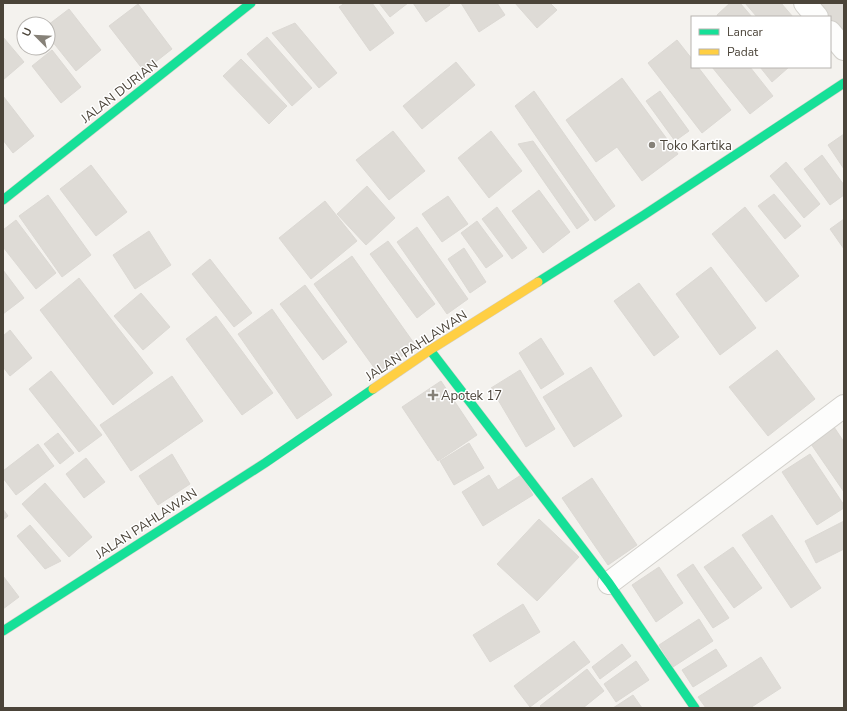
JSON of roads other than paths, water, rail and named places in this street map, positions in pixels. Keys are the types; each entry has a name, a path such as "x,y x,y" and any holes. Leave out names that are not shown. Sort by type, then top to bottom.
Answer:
{"main road":[{"name":"JALAN DURIAN","path":"3,200 251,3"},
{"name":"JALAN PAHLAWAN","path":"3,631 265,462 430,350 644,215 844,83"},
{"path":"430,350 609,583 695,708"}],"street":[{"path":"805,3 816,16"},
{"path":"831,33 844,49"},
{"path":"609,583 844,406"}],"place":[{"name":"Toko Kartika","path":"652,145"},
{"name":"Apotek 17","path":"433,395"}]}
